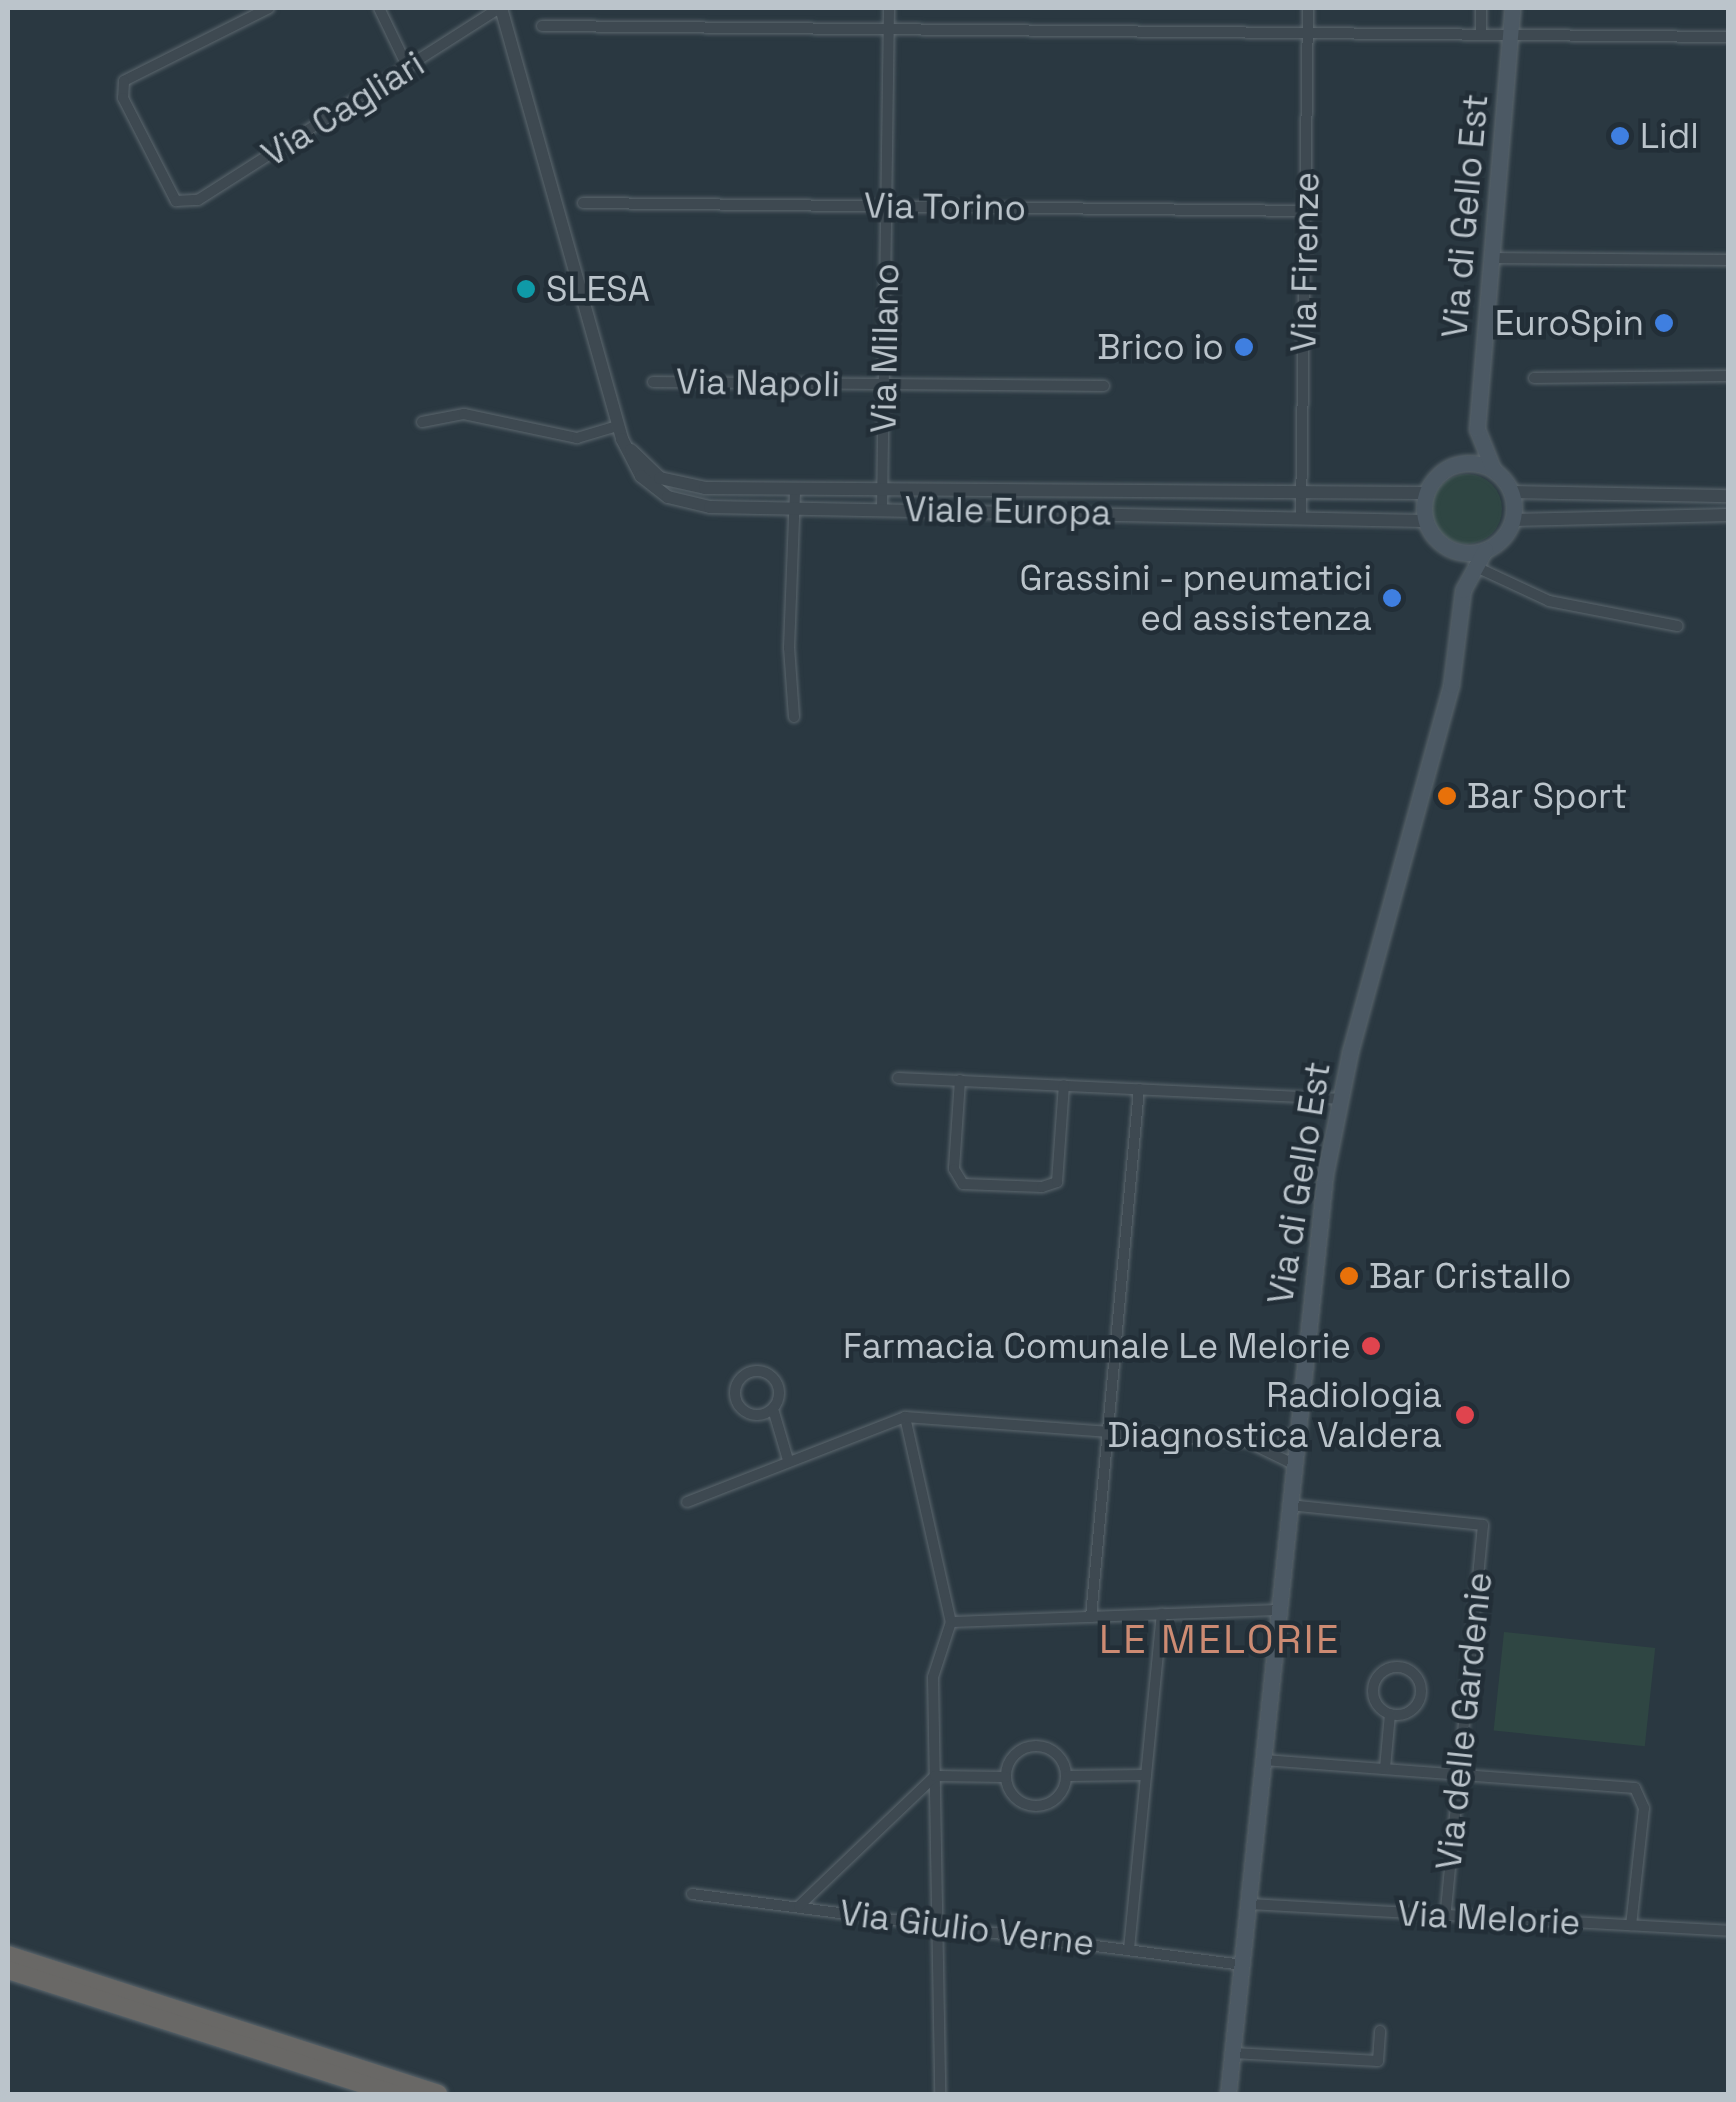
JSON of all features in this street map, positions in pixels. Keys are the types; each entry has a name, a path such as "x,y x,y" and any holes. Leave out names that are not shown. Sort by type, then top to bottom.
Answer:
{"highway":[{"path":"8,1955 438,2094"},
{"path":"8,1970 395,2094"}],"main road":[{"name":"Via di Gello Est","path":"1492,469 1477,429 1512,8"},
{"path":"1451,465 1492,469 1512,492 1512,520 1485,550 1447,548 1425,521 1425,493 1451,465 1466,454 1477,429"},
{"name":"Via di Gello Est","path":"1447,548 1463,590"},
{"name":"Via di Gello Est","path":"1228,2094 1295,1434 1338,1099 1440,727 1463,590 1485,550"},
{"path":"1455,564 1474,566"}],"street":[{"name":"Via Cagliari","path":"269,8 124,81 122,98 170,196 183,203 198,200 500,8"},
{"path":"379,8 408,68"},
{"name":"Viale Europa","path":"500,8 619,432 641,476 668,497 710,508 882,508 1425,521"},
{"name":"Via Milano","path":"882,508 889,8"},
{"name":"Via Firenze","path":"1301,516 1308,8"},
{"path":"1481,8 1481,34"},
{"path":"542,26 1728,37"},
{"name":"Via Torino","path":"583,202 1307,212"},
{"path":"1492,258 1728,260"},
{"path":"1534,378 1728,376"},
{"name":"Via Napoli","path":"653,382 1104,386"},
{"path":"422,422 464,414 576,438 619,432"},
{"name":"Viale Europa","path":"619,432 653,474 675,484 1300,496 1425,493"},
{"path":"794,717 788,648 795,489"},
{"path":"1512,492 1728,496"},
{"path":"1512,520 1728,515"},
{"path":"1474,566 1568,606 1678,626"},
{"path":"898,1078 1338,1099"},
{"path":"960,1080 954,1169 963,1184 1042,1187 1057,1182 1064,1085"},
{"path":"1091,1618 1139,1090"},
{"path":"772,1423 745,1411 736,1398 737,1384 748,1373 774,1379 779,1397 772,1408 772,1423 788,1460"},
{"path":"759,1414 772,1408"},
{"path":"905,1417 951,1622 933,1668 939,2094"},
{"path":"686,1502 905,1417 1246,1442 1295,1434"},
{"path":"1246,1442 1292,1464"},
{"name":"Via delle Gardenie","path":"1289,1506 1483,1524 1445,1917"},
{"path":"951,1622 1279,1610"},
{"path":"1130,1949 1162,1614"},
{"path":"1401,1668 1415,1676 1420,1699 1409,1712 1390,1714 1376,1702 1373,1688 1380,1674 1401,1668"},
{"path":"1384,1768 1390,1714"},
{"path":"1021,1749 1057,1752 1067,1776 1060,1797 1048,1803 1016,1800 1006,1777 1010,1756 1021,1749"},
{"path":"1264,1760 1623,1786 1642,1797 1630,1925"},
{"path":"1067,1776 1146,1775"},
{"path":"799,1906 935,1776 1006,1777"},
{"name":"Via Giulio Verne","path":"692,1894 1242,1964"},
{"name":"Via Melorie","path":"1250,1904 1728,1931"},
{"path":"1233,2054 1378,2060 1380,2030"}],"green space":[{"path":"1467,474 1481,476 1492,484 1500,495 1500,523 1492,534 1481,542 1467,544 1453,542 1442,534 1434,523 1432,509 1434,495 1442,484 1453,476"},
{"path":"1504,1632 1655,1648 1645,1746 1494,1730"}],"place":[{"name":"Lidl","path":"1620,136"},
{"name":"SLESA","path":"526,289"},
{"name":"EuroSpin","path":"1664,323"},
{"name":"Brico io","path":"1244,347"},
{"name":"Grassini - pneumatici ed assistenza","path":"1392,598"},
{"name":"Bar Sport","path":"1447,796"},
{"name":"Bar Cristallo","path":"1349,1276"},
{"name":"Farmacia Comunale Le Melorie","path":"1371,1346"},
{"name":"Radiologia Diagnostica Valdera","path":"1465,1415"}],"district":[{"name":"LE MELORIE","path":"1220,1640"}]}
